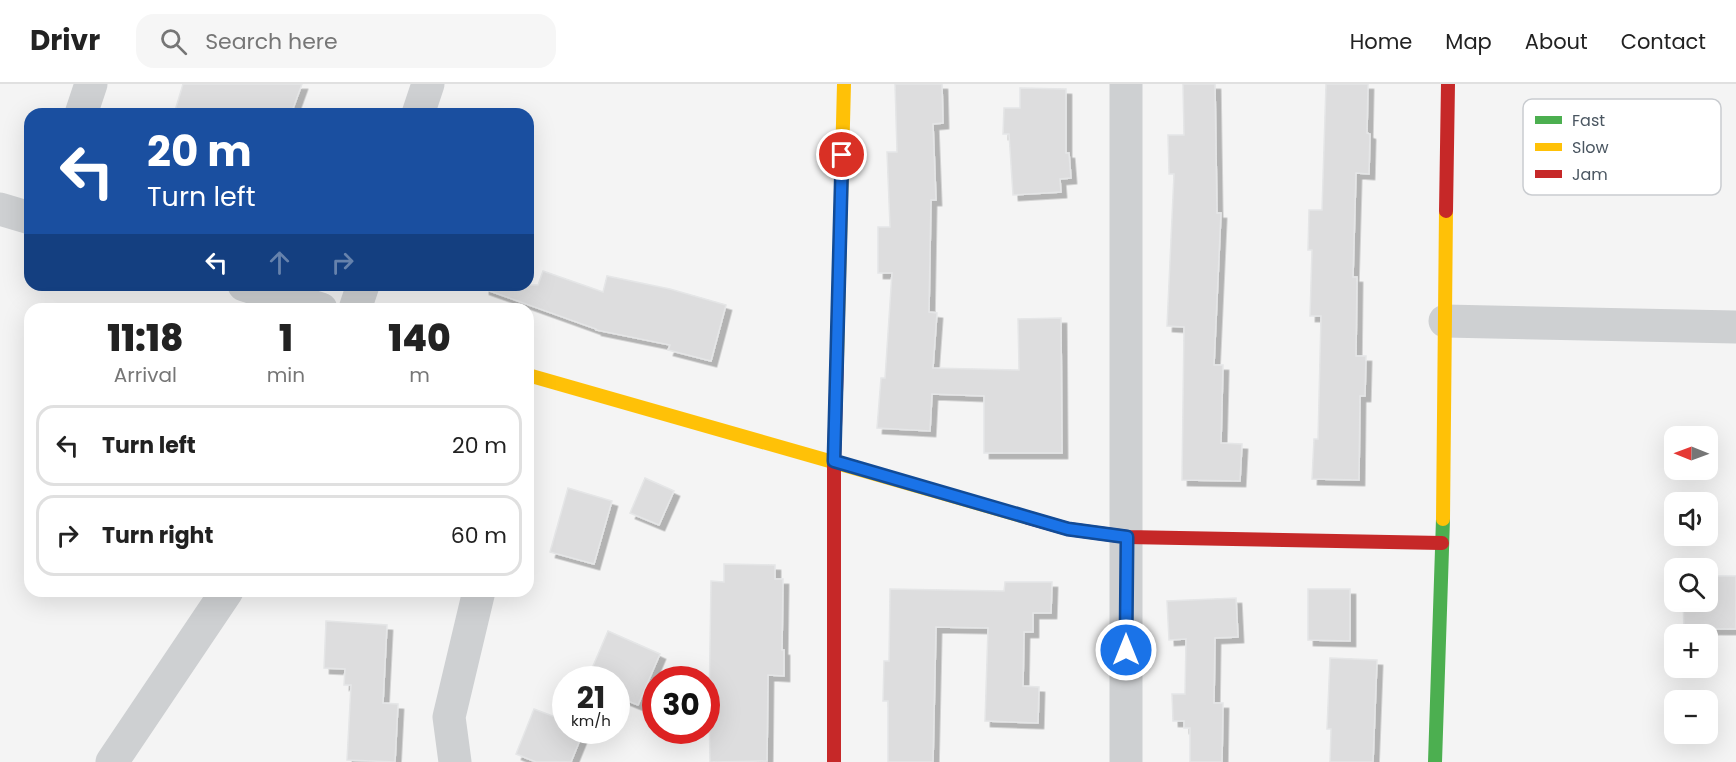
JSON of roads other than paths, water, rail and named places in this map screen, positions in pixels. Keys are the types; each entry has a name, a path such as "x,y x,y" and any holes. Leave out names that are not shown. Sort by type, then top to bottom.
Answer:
{"street":[{"path":"83,108 91,84"},
{"path":"420,108 428,84"},
{"path":"834,762 834,461 844,84"},
{"path":"1126,84 1126,762"},
{"path":"1435,762 1442,543 1448,84"},
{"path":"0,209 24,216"},
{"path":"263,291 302,303"},
{"path":"1445,321 1736,327"},
{"path":"534,378 1068,529 1127,537 1442,543"},
{"path":"112,762 223,597"},
{"path":"454,762 449,717 478,597"}]}
